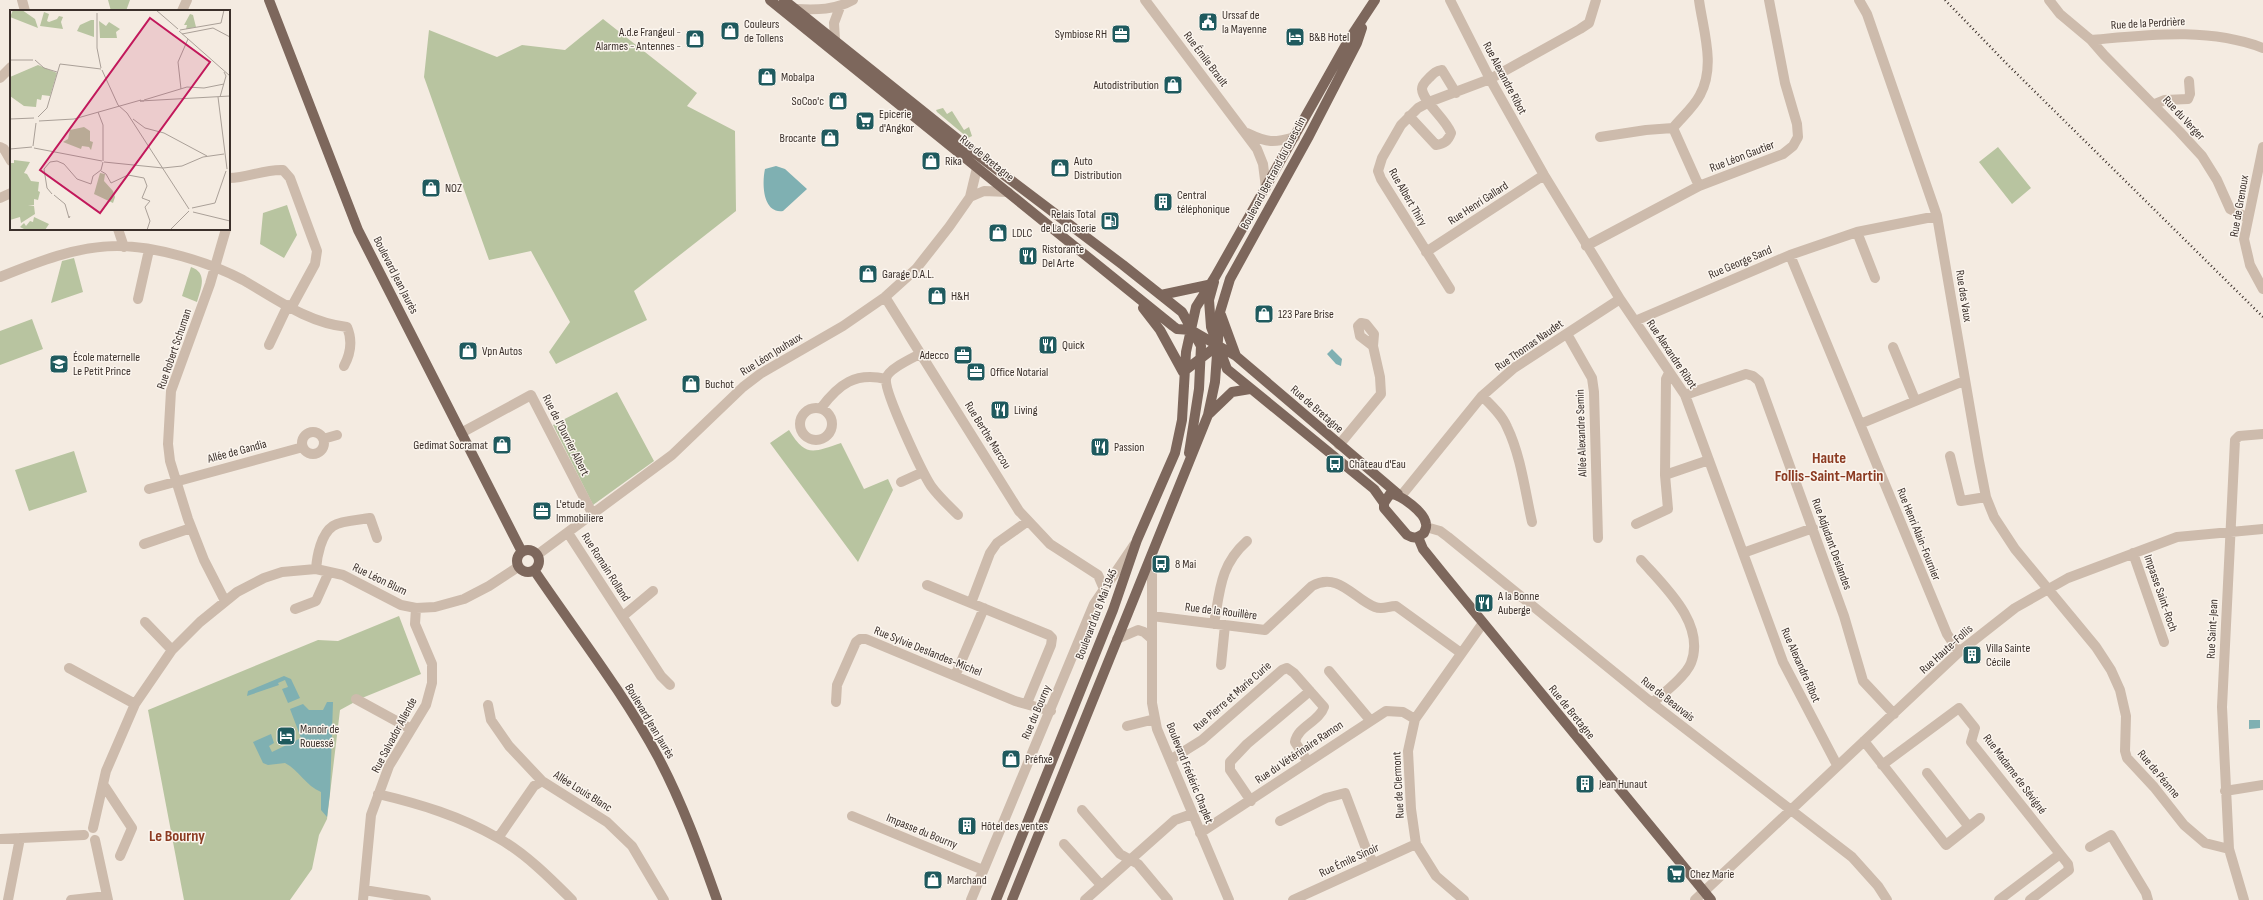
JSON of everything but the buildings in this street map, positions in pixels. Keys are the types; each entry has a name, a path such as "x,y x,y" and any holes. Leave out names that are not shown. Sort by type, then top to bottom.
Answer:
{"main road":[{"name":"Boulevard Jean Jaurès","path":"269,0 358,230 522,552"},
{"name":"Rue de Bretagne","path":"770,0 1176,329 1191,330 1236,356 1424,517 1426,527"},
{"name":"Rue de Bretagne","path":"784,0 975,153 1182,312 1191,330"},
{"name":"Boulevard Bertrand du Guesclin","path":"1218,345 1220,312 1230,279 1330,95 1357,43 1366,17 1375,0"},
{"name":"Boulevard Bertrand du Guesclin","path":"1191,330 1196,307 1266,188 1348,41 1366,17"},
{"path":"1161,295 1212,281 1209,300 1211,327 1227,369 1374,489 1384,503 1384,508 1407,535 1412,538 1418,537 1424,533 1426,527"},
{"path":"1134,296 1160,330 1183,372 1218,345"},
{"path":"1220,312 1236,356"},
{"path":"1188,460 1198,389 1201,346 1191,330"},
{"name":"Boulevard du 8 Mai 1945","path":"996,900 1113,610 1137,540 1175,453 1182,420 1183,372 1191,330"},
{"path":"1012,900 1152,554 1188,460 1196,446 1208,415 1215,382 1218,345"},
{"path":"1208,415 1227,396 1250,388"},
{"path":"1384,503 1390,494 1399,495"},
{"name":"Rue de Bretagne","path":"1418,537 1423,549 1711,900"},
{"path":"532,551 537,555 539,561 534,570 524,572 518,567 517,557 522,552 532,551"},
{"name":"Boulevard Jean Jaurès","path":"534,570 630,710 658,758 683,814 717,900"}],"street":[{"path":"22,0 25,10"},
{"path":"796,9 818,10 840,7 853,0"},
{"name":"Rue Émile Brault","path":"1145,0 1247,133 1261,158 1266,188"},
{"name":"Rue Alexandre Ribot","path":"1450,0 1490,79 1586,246 1685,395 1783,662 1837,765"},
{"name":"Rue Albert Thiry","path":"1450,289 1426,252 1378,171 1382,158 1409,116 1429,102 1490,79 1589,23 1596,0"},
{"path":"1600,137 1646,130 1673,128 1700,96 1705,84 1709,66 1699,0"},
{"name":"Rue Léon Gautier","path":"1586,246 1699,186 1783,154 1793,146 1798,137 1797,124 1785,83 1768,0"},
{"name":"Rue des Vaux","path":"1859,0 1867,14 1938,216 1964,381 1986,497 1994,516 2015,549 2048,588"},
{"path":"2049,0 2060,14 2091,40"},
{"path":"835,40 834,23 840,7"},
{"name":"Rue de la Perdrière","path":"2091,40 2177,34 2212,35 2244,41 2263,48"},
{"name":"Rue du Verger","path":"2091,40 2104,55 2155,104 2202,156 2217,180 2230,209 2248,218"},
{"path":"0,78 10,68"},
{"path":"1409,116 1436,145 1442,144 1448,140 1451,133 1449,127 1429,102 1422,90 1423,86 1436,71 1442,70 1456,93"},
{"path":"2155,104 2159,101 2188,99 2190,94 2189,81"},
{"path":"1673,128 1699,186"},
{"name":"Rue Émile Brault","path":"1247,133 1267,142 1275,142 1295,137"},
{"path":"0,147 4,149 10,159"},
{"name":"Rue de Grenoux","path":"2263,147 2244,238 2250,265 2263,289"},
{"name":"Rue Léon Jouhaux","path":"537,555 672,455 743,387 760,374 843,326 886,297 916,269 970,196 978,168"},
{"path":"230,178 237,178 270,169 283,170 290,178 317,251 316,264 290,306 269,345"},
{"name":"Rue Henri Gallard","path":"1426,252 1544,175"},
{"path":"970,196 984,190 1008,192"},
{"path":"0,198 10,193"},
{"name":"Rue George Sand","path":"1635,321 1790,255 1857,232 1938,216"},
{"path":"118,230 124,247"},
{"name":"Rue Robert Schuman","path":"225,601 204,560 191,528 176,480 168,444 171,390 215,268 226,230"},
{"path":"1857,232 1875,278"},
{"path":"0,277 65,254 96,248 124,247 149,250 230,273 290,306 308,318 330,325 347,327 352,337 349,356 344,366"},
{"path":"138,299 149,250"},
{"name":"Rue Henri Alain-Fournier","path":"1790,255 1947,634 1959,652"},
{"name":"Rue Berthe Marcou","path":"886,297 920,354 1019,510 1050,544 1098,576 1104,589"},
{"name":"Rue Thomas Naudet","path":"1399,495 1482,396 1514,368 1620,299"},
{"name":"Allée Alexandre Semin","path":"1567,334 1592,378 1594,392 1598,538"},
{"path":"1340,446 1381,394 1380,377 1373,346"},
{"path":"1893,347 1915,400"},
{"path":"920,354 889,373 886,379 905,432 923,472 944,501 958,515"},
{"path":"1636,524 1668,509 1665,476 1666,379 1669,373"},
{"name":"Rue Adjudant Deslandes","path":"1685,395 1746,374 1753,376 1759,381 1844,616 1863,681 1894,714"},
{"path":"821,408 841,385 870,375 886,379"},
{"path":"1860,424 1964,381"},
{"name":"Rue de l'Ouvrier Albert","path":"461,433 531,395 593,514"},
{"path":"1482,396 1495,408 1507,426 1514,444 1532,522"},
{"path":"308,434 318,434 323,439 324,446 317,453 310,454 303,446 303,439 308,434"},
{"path":"323,439 337,434"},
{"name":"Rue Saint-Jean","path":"2244,900 2229,849 2222,707 2235,440 2239,436 2263,434"},
{"name":"Allée de Gandia","path":"176,480 303,446"},
{"path":"1950,456 1961,501 1986,497"},
{"path":"1665,476 1709,460"},
{"path":"901,482 923,472"},
{"path":"149,488 176,480"},
{"path":"316,569 316,556 327,532 334,525 370,518 377,538"},
{"path":"971,603 990,553 997,543 1028,521"},
{"name":"Rue de Beauvais","path":"1426,527 1440,531 1448,537 1652,703 1852,857 1878,886 1887,900"},
{"path":"144,544 191,528"},
{"path":"1743,553 1812,528"},
{"name":"Rue Haute-Follis","path":"1695,900 1790,809 1959,652 2015,608 2068,578 2177,537 2263,529"},
{"name":"Rue Romain Rolland","path":"568,533 623,616 660,676 670,685"},
{"name":"Rue du Bourny","path":"971,900 1051,712 1094,604 1137,540"},
{"path":"1214,624 1223,573 1234,553 1247,541"},
{"name":"Impasse Saint-Roch","path":"2133,553 2164,642"},
{"name":"Boulevard Frédéric Chaplet","path":"1152,554 1152,704 1155,719 1192,814 1229,900"},
{"path":"1642,560 1682,609 1690,626 1694,644 1690,664 1652,703"},
{"name":"Rue Léon Blum","path":"93,828 106,771 135,704 172,650 225,601 264,578 282,572 316,569 343,575 401,606 416,608 435,607 464,599 490,586 518,567"},
{"name":"Rue Berthe Marcou","path":"1088,568 1107,572 1117,570"},
{"path":"295,609 316,601 329,572"},
{"name":"Rue de la Rouillère","path":"1152,616 1265,630 1312,586 1320,581 1333,582 1344,586 1373,606 1382,609 1396,606 1461,653"},
{"path":"927,585 1049,635 1052,638 1051,645 1027,703"},
{"name":"Rue de Péanne","path":"2048,588 2053,592 2096,647 2111,670 2120,690 2126,716 2125,751 2127,758 2154,787 2184,825 2205,843 2229,849"},
{"name":"Rue Romain Rolland","path":"623,616 653,591"},
{"name":"Rue Salvador Allende","path":"363,895 371,815 389,766 426,705 432,683 432,664 415,624 416,608"},
{"path":"955,676 984,608"},
{"path":"145,622 172,650"},
{"name":"Rue de Clermont","path":"1464,900 1436,876 1416,844 1408,770 1408,751 1415,719 1483,623"},
{"path":"1221,665 1225,625"},
{"path":"1117,639 1130,632 1138,630 1144,632 1152,639"},
{"name":"Rue Sylvie Deslandes-Michel","path":"836,702 837,685 856,642 860,639 866,639 1016,701 1027,703 1051,712"},
{"path":"69,668 135,704"},
{"name":"Rue Pierre et Marie Curie","path":"1170,760 1202,740 1282,670 1287,668 1294,673 1324,707 1322,713 1297,735 1295,742 1308,762"},
{"path":"1329,671 1370,720"},
{"path":"1251,801 1230,770 1230,762 1247,744 1310,691"},
{"path":"356,699 411,730"},
{"name":"Allée Louis Blanc","path":"488,705 491,720 509,746 542,780 613,826 632,846 664,900"},
{"name":"Rue Madame de Sévigné","path":"1882,765 1959,708 1975,728 1971,742 2068,864 2069,870 2030,900"},
{"name":"Rue du Vétérinaire Ramon","path":"1200,833 1251,801 1370,720 1386,711 1395,710 1403,712 1415,719"},
{"path":"1127,726 1155,719"},
{"path":"1864,741 1946,845 1980,818"},
{"path":"1927,772 1969,827"},
{"path":"498,838 534,786 542,780"},
{"path":"103,784 132,828 120,856"},
{"path":"2225,791 2263,785"},
{"path":"1280,821 1326,798 1345,793 1362,840 1374,863"},
{"path":"378,794 448,814 498,838 557,885 572,900"},
{"path":"1082,810 1120,854 1138,864 1168,900"},
{"path":"1085,900 1176,820 1192,814"},
{"name":"Impasse du Bourny","path":"852,816 983,870"},
{"path":"71,900 108,898 95,840 98,832 93,828 87,829 84,835"},
{"path":"2090,846 2111,834 2146,893 2148,900"},
{"path":"0,839 84,835"},
{"path":"84,835 88,840 95,840"},
{"path":"8,900 20,838"},
{"path":"1064,844 1101,885"},
{"name":"Rue Émile Sinoir","path":"1293,900 1416,844"},
{"path":"1999,900 2060,854"},
{"path":"363,895 426,900"}],"green space":[{"path":"108,0 130,0 126,10 111,10"},
{"path":"603,19 697,93 687,106 735,131 736,211 634,291 647,320 556,364 549,352 570,322 531,251 489,260 424,77 429,30 497,57 522,45 565,50"},
{"path":"943,108 947,114 952,111 964,130 969,127 972,136 968,138 936,110"},
{"path":"1998,147 2031,188 2012,204 1979,162"},
{"path":"287,205 297,235 284,258 260,244 263,213"},
{"path":"74,258 83,292 51,303 62,261"},
{"path":"191,267 200,273 202,282 197,302 182,296"},
{"path":"32,319 43,349 0,365 0,331"},
{"path":"617,392 654,461 593,505 553,425"},
{"path":"789,430 800,445 806,449 823,449 841,443 864,489 888,479 893,490 858,562 770,443"},
{"path":"74,451 87,492 29,511 15,470"},
{"path":"399,616 421,674 362,698 340,710 327,819 319,835 312,869 290,900 184,900 148,710 318,640 338,641"}],"water":[{"path":"776,166 785,169 807,189 783,211 776,211 771,208 765,196 765,169"},
{"path":"1332,349 1342,359 1341,366 1336,364 1327,354"},
{"path":"284,676 291,679 300,698 288,703 282,689 288,687 285,680 278,683 279,685 247,696 248,691"},
{"path":"327,702 333,702 330,793 327,817 321,810 321,792 311,786 285,763 268,765 263,763 253,742 271,734 274,743 269,746 272,752 301,738 290,709 303,704 309,710 323,710"},
{"path":"2249,720 2260,720 2260,728 2249,729"}],"railway":[{"path":"1945,0 2007,64 2263,317"}],"place":[{"name":"Urssaf de la Mayenne","path":"1208,22"},
{"name":"Couleurs de Tollens","path":"730,31"},
{"name":"Symbiose RH","path":"1121,34"},
{"name":"B&B Hotel","path":"1295,37"},
{"name":"A.d.e Frangeul - Alarmes - Antennes -","path":"695,39"},
{"name":"Mobalpa","path":"767,77"},
{"name":"Autodistribution","path":"1173,85"},
{"name":"SoCoo'c","path":"838,101"},
{"name":"Epicerie d'Angkor","path":"865,121"},
{"name":"Brocante","path":"830,138"},
{"name":"Rika","path":"931,161"},
{"name":"Auto Distribution","path":"1060,168"},
{"name":"NOZ","path":"431,188"},
{"name":"Central téléphonique","path":"1163,202"},
{"name":"Relais Total de La Closerie","path":"1110,221"},
{"name":"LDLC","path":"998,233"},
{"name":"Ristorante Del Arte","path":"1028,256"},
{"name":"Garage D.A.L.","path":"868,274"},
{"name":"H&H","path":"937,296"},
{"name":"123 Pare Brise","path":"1264,314"},
{"name":"Quick","path":"1048,345"},
{"name":"Vpn Autos","path":"468,351"},
{"name":"Adecco","path":"963,355"},
{"name":"École maternelle Le Petit Prince","path":"59,364"},
{"name":"Office Notarial","path":"976,372"},
{"name":"Buchot","path":"691,384"},
{"name":"Living","path":"1000,410"},
{"name":"Gedimat Socramat","path":"502,445"},
{"name":"Passion","path":"1100,447"},
{"name":"Château d'Eau","path":"1335,464"},
{"name":"L'etude Immobiliere","path":"542,511"},
{"name":"8 Mai","path":"1161,564"},
{"name":"A la Bonne Auberge","path":"1484,603"},
{"name":"Villa Sainte Cécile","path":"1972,655"},
{"name":"Manoir de Rouessé","path":"286,736"},
{"name":"Préfixe","path":"1011,759"},
{"name":"Jean Hunaut","path":"1585,784"},
{"name":"Hôtel des ventes","path":"967,826"},
{"name":"Chez Marie","path":"1676,874"},
{"name":"Marchand","path":"933,880"}],"district":[{"name":"Haute Follis-Saint-Martin","path":"1829,466"},
{"name":"Le Bourny","path":"177,835"}]}
